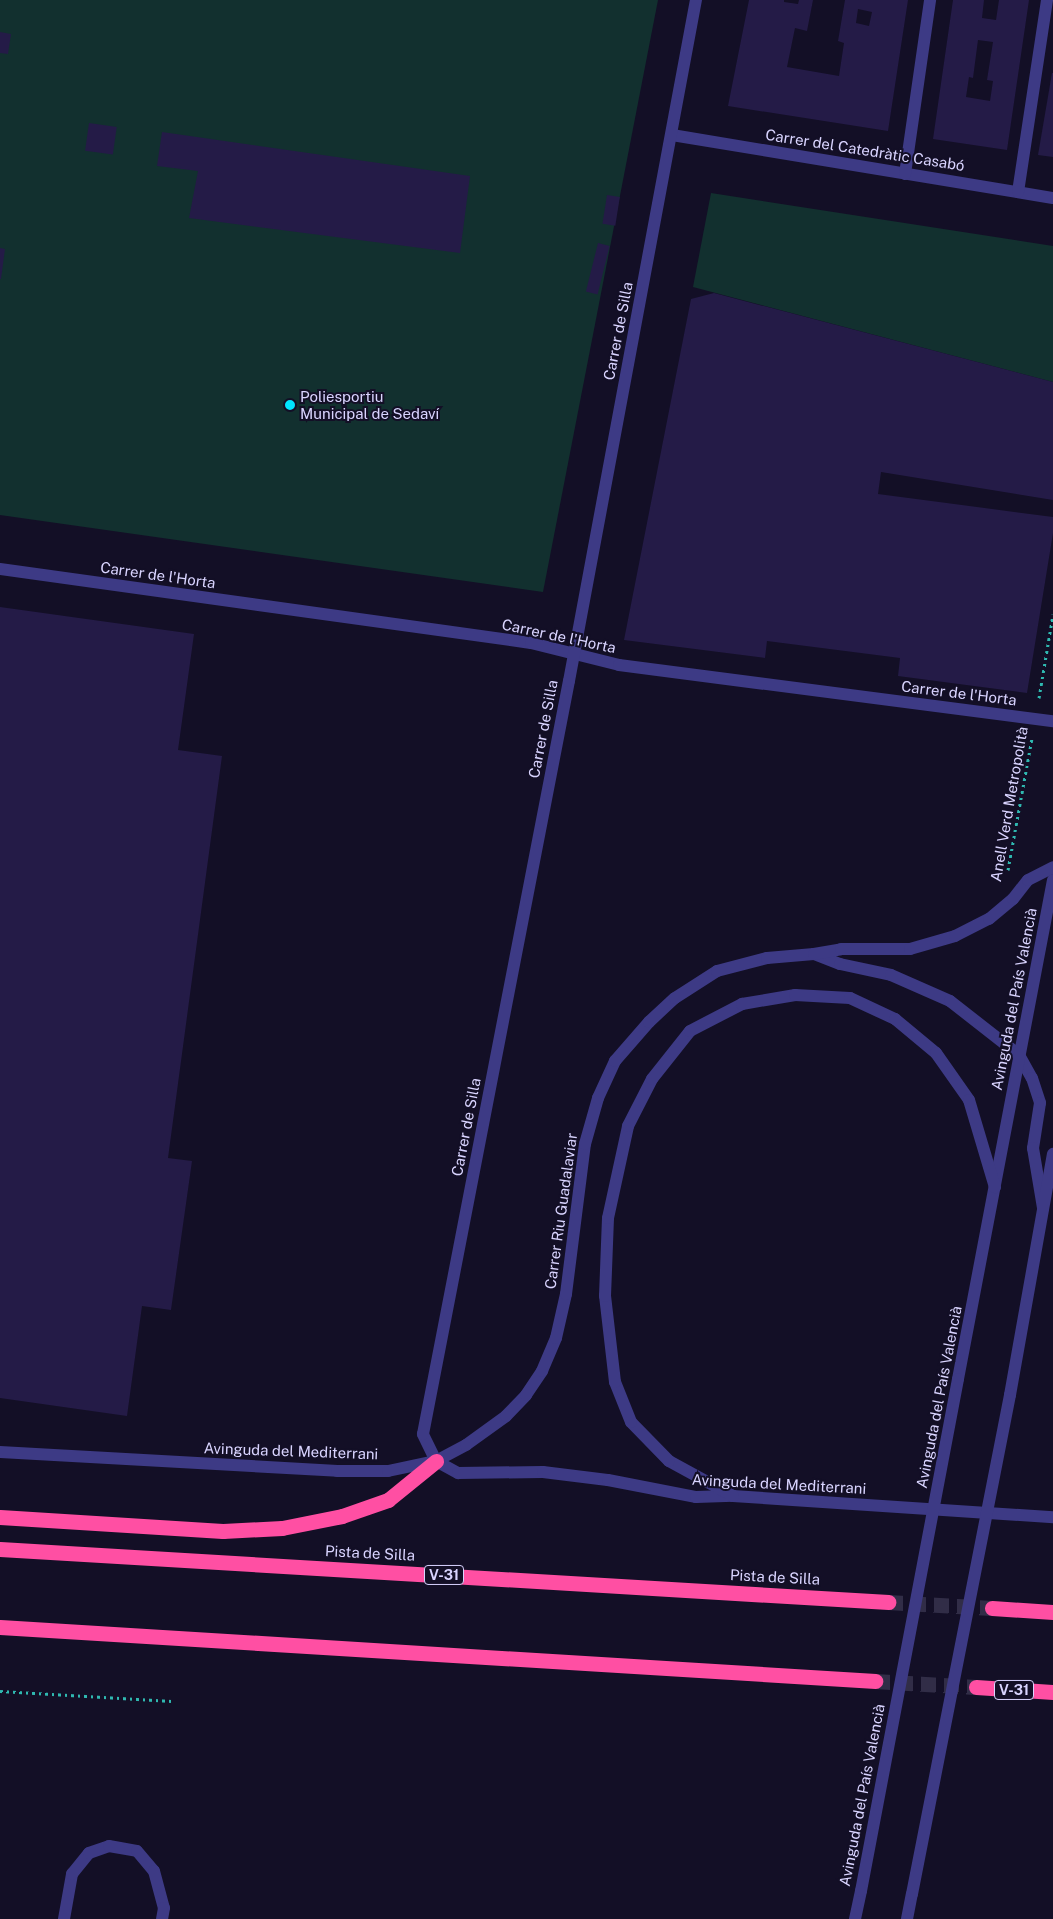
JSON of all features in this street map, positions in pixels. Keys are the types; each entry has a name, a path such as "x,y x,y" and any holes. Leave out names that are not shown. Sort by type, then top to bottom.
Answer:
{"highway":[{"path":"0,1517 224,1531 282,1528 342,1516 388,1500 436,1461"},
{"name":"Pista de Silla","path":"0,1549 888,1602"},
{"path":"992,1608 1053,1612"},
{"path":"0,1627 874,1681"},
{"name":"V-31","path":"976,1687 1053,1692"}],"street":[{"name":"Carrer de Silla","path":"436,1461 423,1434 574,654 696,0"},
{"path":"905,174 930,0"},
{"path":"1018,192 1047,0"},
{"name":"Carrer del Catedràtic Casabó","path":"672,135 1053,198"},
{"name":"Carrer de l'Horta","path":"0,569 530,643 619,665 1053,721"},
{"name":"Carrer Riu Guadalaviar","path":"436,1461 485,1433 506,1416 542,1371 553,1347 566,1294 585,1144 598,1098 615,1061 649,1022 675,998 718,971 767,958 814,954 841,949 910,949 955,936 989,919 1013,899 1028,880 1053,867"},
{"name":"Avinguda del País Valencià","path":"855,1919 1053,880"},
{"name":"Carrer Riu Guadalaviar","path":"814,954 840,964 891,975 950,1001 1019,1055"},
{"path":"733,1496 669,1461 631,1422 615,1382 605,1296 608,1218 628,1126 652,1079 690,1031 742,1004 795,995 850,998 895,1019 936,1053 969,1100 995,1187"},
{"path":"1019,1055 1032,1078 1040,1103 1033,1148 1043,1208"},
{"path":"907,1919 1010,1395 1053,1154"},
{"name":"Avinguda del Mediterrani","path":"0,1452 337,1470 388,1471 436,1461 458,1473 543,1472 608,1480 696,1497 733,1496 1053,1517"},
{"path":"64,1919 72,1874 90,1853 109,1846 136,1851 154,1870 164,1908 162,1919"}],"path":[{"name":"Anell Verd Metropolità","path":"1008,872 1053,614"},
{"path":"0,1691 172,1701"}],"green space":[{"name":"Poliesportiu Municipal de Sedaví","path":"0,0 658,0 543,592 0,515"},
{"path":"711,193 1053,246 1053,382 693,287"}],"building":[{"path":"749,0 784,0 784,2 798,4 799,0 813,0 807,31 795,28 787,67 839,76 844,43 838,41 845,0 908,0 888,131 728,106","holes":["858,9 872,12 869,26 856,23"]},
{"path":"953,0 984,0 982,18 996,20 999,0 1029,0 1007,150 933,139","holes":["978,40 993,42 987,80 993,81 990,101 966,97 969,77 973,78"]},
{"path":"0,32 11,34 8,54 0,53"},
{"path":"1053,73 1053,157 1038,155"},
{"path":"89,123 117,127 113,155 85,151"},
{"path":"162,132 470,176 460,253 189,218 198,171 157,166"},
{"path":"607,195 620,197 615,226 602,224"},
{"path":"598,243 610,246 598,294 586,292"},
{"path":"0,248 5,249 1,279 0,279"},
{"path":"714,293 1053,382 1053,500 881,472 878,494 1053,517 1053,533 1027,693 898,676 900,658 767,641 765,658 624,640 691,299"},
{"path":"0,607 194,634 178,750 222,756 168,1158 192,1161 171,1310 142,1306 127,1416 0,1398"}],"tunnel":[{"path":"888,1602 992,1608"},
{"path":"875,1681 976,1687"}],"place":[{"name":"Poliesportiu Municipal de Sedaví","path":"290,405"}]}
